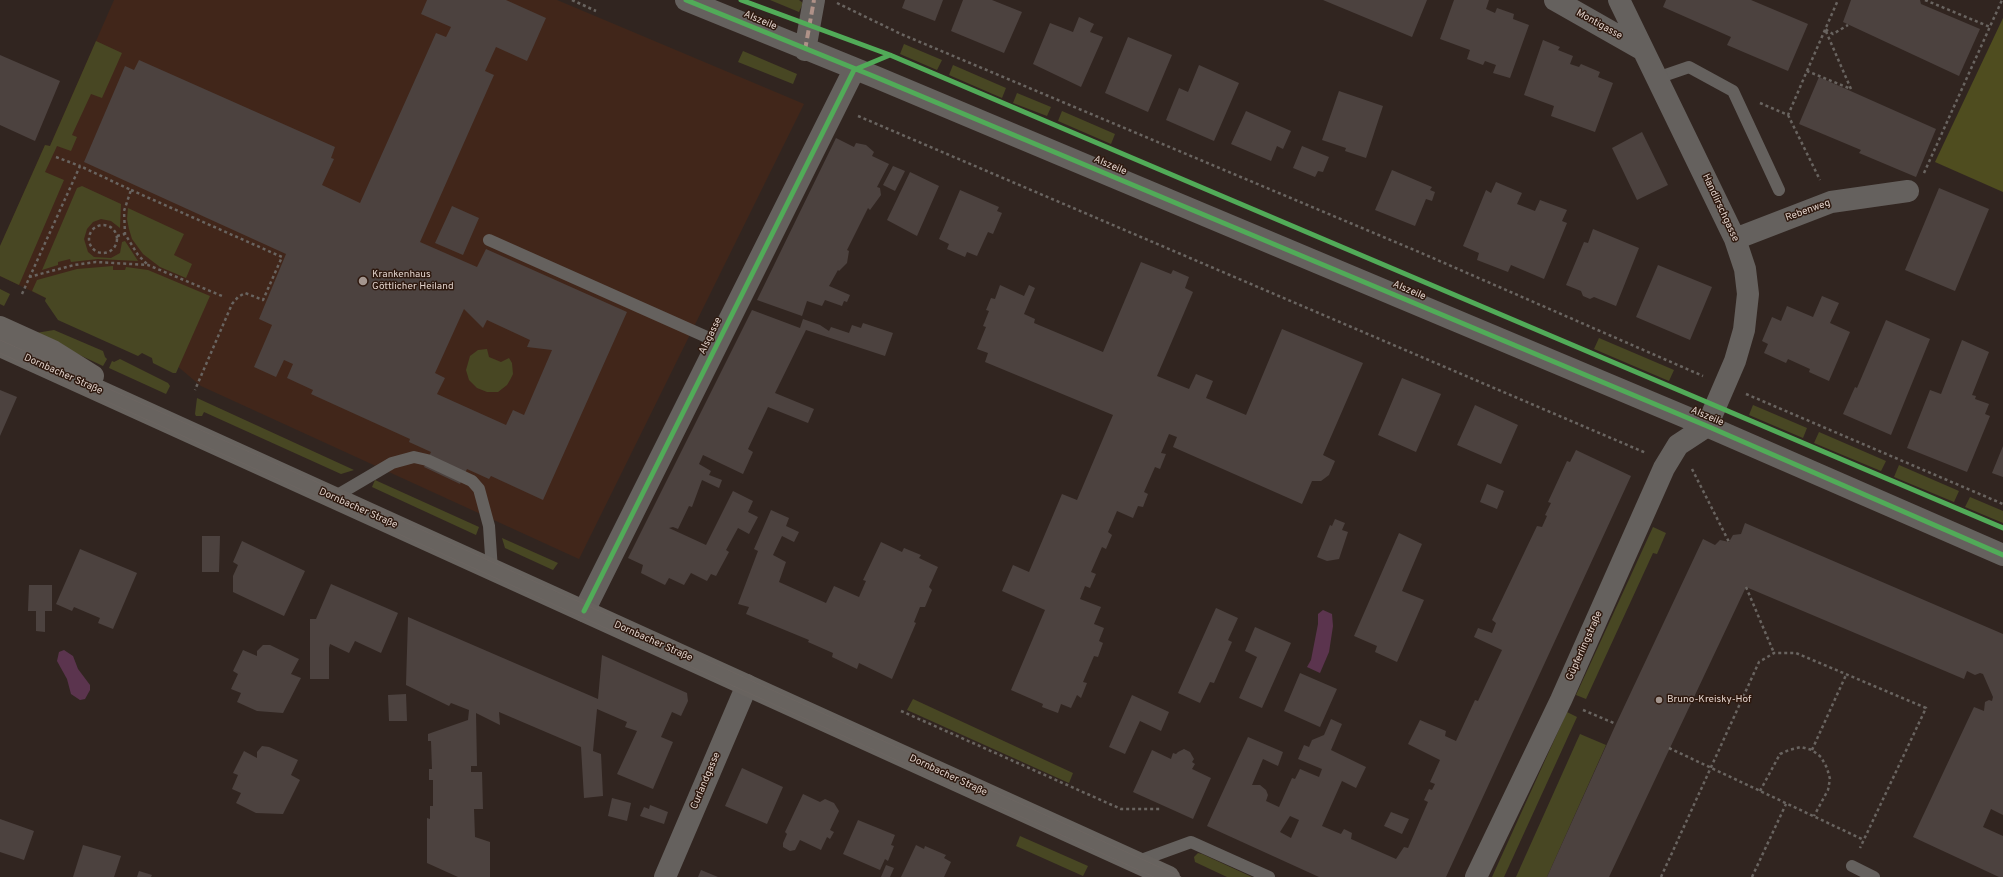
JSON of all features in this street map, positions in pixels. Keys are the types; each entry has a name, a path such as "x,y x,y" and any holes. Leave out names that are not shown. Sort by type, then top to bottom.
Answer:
{"main road":[{"name":"Dornbacher Straße","path":"0,327 53,351 169,423"},
{"name":"Dornbacher Straße","path":"0,346 1169,877"}],"street":[{"name":"Alszeile","path":"686,0 854,70 893,84 1706,426 2003,555"},
{"path":"805,50 814,0"},
{"name":"Montigasse","path":"1555,0 1643,50"},
{"name":"Handlirschgasse","path":"1619,0 1735,239 1745,269 1748,294 1747,314 1740,346 1706,426"},
{"name":"Alsgasse","path":"584,611 854,70"},
{"name":"Rebenweg","path":"1735,239 1831,202 1908,191"},
{"name":"Güpferlingstraße","path":"1476,877 1560,700 1664,468 1678,445 1706,426"},
{"name":"Curlandgasse","path":"665,877 747,685"}],"lane":[{"path":"1657,78 1689,67 1733,91 1779,190"},
{"path":"489,240 718,342"},
{"path":"348,505 341,493 387,466 414,457 427,460 472,481 479,489 489,526 492,570"},
{"path":"1136,862 1191,842 1269,877"},
{"path":"1852,866 1874,877"}],"path":[{"path":"572,0 596,11"},
{"path":"814,0 837,3 901,34 1426,256 2003,504"},
{"path":"1788,115 1838,0"},
{"path":"1925,0 1990,28"},
{"path":"1908,191 1918,189 2002,0"},
{"path":"1825,29 1833,34 1848,25"},
{"path":"1807,71 1851,90 1825,29"},
{"path":"1733,91 1788,115 1831,202"},
{"path":"855,115 1646,454"},
{"path":"56,157 80,166 282,257 263,300 245,293 238,297 232,304 195,390"},
{"path":"22,294 80,166"},
{"path":"131,190 124,211 125,234 138,255 148,265"},
{"path":"99,225 109,226 117,236 116,246 109,252 99,253 94,251 89,243 89,234 99,225"},
{"path":"117,236 125,234"},
{"path":"29,278 74,265 96,262 148,265 222,296"},
{"path":"1678,445 1728,542"},
{"path":"1746,587 1774,653"},
{"path":"1661,877 1759,662 1774,653 1796,653 1926,708 1852,866"},
{"path":"1812,750 1846,675"},
{"path":"1560,700 1616,724"},
{"path":"901,711 1121,810 1161,809"},
{"path":"1669,748 1864,840"},
{"path":"1760,791 1780,754 1789,750 1801,748 1812,750 1822,758 1830,779 1828,790 1814,816"},
{"path":"1752,877 1786,804"}],"shaded area":[{"name":"Krankenhaus Göttlicher Heiland","path":"114,0 557,0 804,104 579,559 201,386 164,355 0,276 0,246 45,145 50,146"},
{"path":"770,0 799,0 803,3 799,12"},
{"path":"2003,18 2003,192 1935,162"},
{"path":"96,41 122,53 102,98 91,94 72,135 77,137 71,151 57,146 45,172 64,180 19,285 0,276 0,246 45,145 50,146"},
{"path":"904,44 942,60 937,70 900,54"},
{"path":"743,51 797,74 793,84 738,62"},
{"path":"953,65 1006,88 1002,98 949,75"},
{"path":"1017,93 1051,107 1047,116 1013,103"},
{"path":"1062,111 1115,134 1111,144 1058,121"},
{"path":"82,186 121,204 120,228 111,221 101,219 93,222 87,229 84,239 88,252 94,257 111,258 120,253 122,242 125,241 138,261 98,259 71,262 70,259 58,262 58,265 42,270 77,188"},
{"path":"128,208 184,234 174,255 192,264 186,278 160,267 143,254 132,239 127,219"},
{"path":"113,266 113,270 125,270 126,267 148,270 210,296 176,373 153,363 152,358 142,353 138,356 58,320 45,301 46,298 32,291 37,280 77,269"},
{"path":"0,289 10,294 4,306 0,304"},
{"path":"54,330 103,351 107,359 103,366 35,334"},
{"path":"1599,338 1674,370 1669,381 1594,349"},
{"path":"487,349 489,357 501,362 509,358 512,363 513,374 507,385 498,392 487,392 477,388 469,380 466,370 470,356 478,350"},
{"path":"120,359 168,383 170,386 166,394 109,368 112,361 114,362"},
{"path":"197,398 354,470 341,474 204,412 202,416 196,416"},
{"path":"1753,405 1807,428 1803,438 1749,415"},
{"path":"1819,432 1886,461 1881,471 1814,443"},
{"path":"1899,465 1959,491 1954,502 1894,477"},
{"path":"375,480 479,527 476,535 372,487"},
{"path":"1970,497 2003,511 2003,523 1965,507"},
{"path":"1653,527 1666,533 1657,554 1653,553 1586,699 1576,695"},
{"path":"502,538 558,563 553,570 505,548"},
{"path":"1323,610 1332,614 1333,626 1329,652 1320,673 1307,667 1311,660 1318,624 1318,614"},
{"path":"64,650 73,656 78,669 90,685 90,690 85,699 80,700 71,694 67,679 57,661 59,652"},
{"path":"913,699 1073,773 1069,783 907,710"},
{"path":"1567,712 1577,717 1504,877 1492,877"},
{"path":"1580,734 1606,745 1547,877 1516,877"},
{"path":"1020,836 1088,866 1083,876 1016,846"},
{"path":"1198,853 1252,877 1227,877 1195,862 1194,857"}],"building":[{"path":"427,0 506,0 546,18 527,61 496,47 485,71 494,75 420,242 477,267 486,249 627,312 543,500 491,476 489,479 467,469 460,484 424,467 431,452 409,442 410,439 311,394 313,390 287,378 293,364 284,360 276,377 254,367 272,325 259,319 286,254 84,162 125,66 134,70 139,60 335,147 331,158 334,159 322,185 360,203 436,33 446,37 451,27 421,14","holes":["464,309 483,328 487,320 530,340 527,347 552,350 524,415 513,410 506,425 437,394 445,378 435,373"]},
{"path":"905,0 943,0 935,21 902,8"},
{"path":"963,0 992,0 1022,12 1004,53 951,31"},
{"path":"1323,0 1427,0 1412,37"},
{"path":"1454,0 1489,0 1486,9 1495,13 1497,8 1514,14 1513,19 1529,25 1510,78 1493,73 1496,65 1485,61 1483,65 1467,59 1470,50 1440,39"},
{"path":"1666,0 1751,0 1808,24 1788,71 1727,45 1731,37 1663,7"},
{"path":"1851,0 1920,0 1921,4 1980,29 1959,76 1843,22"},
{"path":"1079,17 1094,24 1090,32 1103,37 1081,87 1033,64 1050,23 1073,32"},
{"path":"1128,37 1172,55 1148,112 1105,93"},
{"path":"1543,40 1560,47 1558,50 1573,56 1570,64 1579,67 1581,64 1600,72 1598,77 1613,83 1595,132 1551,116 1554,106 1524,95"},
{"path":"0,55 60,81 35,141 0,125"},
{"path":"1199,65 1239,83 1214,141 1166,120 1179,88 1188,92"},
{"path":"1819,77 1936,129 1916,177 1859,153 1861,150 1799,124"},
{"path":"1339,91 1383,106 1366,158 1345,151 1346,148 1322,140"},
{"path":"1246,111 1291,131 1283,149 1277,146 1271,161 1231,144"},
{"path":"1642,132 1668,185 1637,200 1612,148"},
{"path":"836,138 854,147 856,143 866,145 874,152 872,156 889,164 877,187 880,188 881,195 870,210 868,208 847,250 849,251 847,263 839,271 838,270 829,286 850,295 847,302 844,301 842,306 825,300 822,306 807,301 802,316 757,300"},
{"path":"1302,146 1329,157 1323,172 1318,171 1315,177 1293,168"},
{"path":"893,166 905,171 895,191 883,185"},
{"path":"1392,170 1432,187 1430,190 1435,192 1432,201 1426,199 1415,226 1375,210"},
{"path":"910,172 939,186 917,236 887,220"},
{"path":"1496,182 1522,193 1517,204 1535,211 1540,200 1567,210 1562,221 1567,223 1544,279 1511,265 1508,272 1477,260 1479,253 1463,246 1486,190 1491,193"},
{"path":"1939,188 1989,209 1955,291 1905,270"},
{"path":"960,190 999,207 997,211 1002,213 993,234 988,232 977,256 967,252 965,257 947,249 949,244 939,239"},
{"path":"452,206 479,218 463,255 435,243"},
{"path":"1593,229 1639,248 1616,306 1594,297 1590,299 1583,296 1581,291 1566,285 1584,242 1588,243"},
{"path":"1141,262 1171,274 1173,270 1189,277 1185,288 1193,292 1157,376 1189,389 1196,374 1213,381 1206,398 1246,415 1282,329 1363,363 1323,455 1335,461 1329,475 1321,481 1312,481 1302,504 1173,447 1177,437 1169,434 1161,453 1166,454 1160,469 1155,467 1144,492 1148,494 1143,507 1138,506 1133,518 1117,511 1108,532 1112,535 1106,549 1102,547 1091,572 1096,574 1090,588 1085,586 1080,599 1101,607 1094,624 1104,628 1099,641 1103,643 1098,657 1094,656 1083,682 1087,683 1081,698 1077,695 1071,708 1061,704 1058,713 1042,707 1043,704 1011,690 1045,610 1002,591 1013,565 1029,572 1062,494 1077,500 1113,415 985,362 988,353 977,349 986,327 983,326 989,311 986,310 991,298 995,299 1000,285 1024,296 1029,285 1035,288 1024,314 1035,319 1034,323 1103,352"},
{"path":"1658,265 1712,287 1690,340 1636,317"},
{"path":"1822,296 1839,303 1830,323 1850,332 1829,381 1809,372 1810,369 1788,359 1786,363 1764,353 1768,344 1762,341 1772,317 1781,321 1787,306 1813,317"},
{"path":"752,310 800,328 803,319 820,325 829,331 831,327 849,333 852,325 861,328 863,323 893,333 885,356 806,330 775,393 814,409 808,423 768,407 748,449 753,452 743,474 703,455 699,464 711,471 709,475 722,480 719,488 702,480 692,507 689,506 678,529 673,527 669,528 706,545 733,491 753,501 748,512 758,517 749,534 738,528 726,550 729,552 716,576 711,574 707,581 691,573 684,585 669,578 665,585 641,573 643,565 628,558"},
{"path":"1886,320 1930,339 1891,435 1843,414 1855,387 1857,388"},
{"path":"1962,340 1989,352 1972,395 1976,396 1975,399 1989,404 1985,414 1990,416 1967,472 1907,448 1930,390 1941,394"},
{"path":"1402,378 1441,394 1416,452 1378,435"},
{"path":"0,390 17,397 0,436"},
{"path":"1475,405 1518,425 1501,464 1457,445"},
{"path":"2003,446 2003,477 1992,473"},
{"path":"1576,450 1631,476 1446,877 1319,877 1207,826 1248,737 1283,752 1278,766 1263,759 1252,785 1260,785 1266,790 1268,795 1266,801 1279,807 1292,778 1295,779 1300,769 1319,777 1322,769 1298,759 1304,745 1309,747 1312,740 1324,735 1331,719 1342,724 1331,750 1366,767 1356,788 1342,781 1322,826 1341,834 1344,829 1352,833 1351,839 1396,859 1404,847 1408,848 1428,802 1424,800 1429,789 1432,790 1435,784 1430,782 1440,760 1408,744 1420,720 1446,731 1445,736 1456,741 1475,700 1478,701 1502,650 1474,637 1478,628 1492,633 1496,623 1492,620 1537,526 1542,527 1547,516 1545,515 1551,503 1548,502 1567,461 1570,462","holes":["1290,816 1299,820 1291,838 1280,832"]},
{"path":"1487,484 1504,491 1497,509 1480,502"},
{"path":"771,510 789,518 786,526 799,532 794,542 782,536 773,555 786,562 779,582 826,603 834,586 859,597 866,581 863,580 881,542 902,552 904,548 921,555 919,558 938,567 929,587 932,590 925,607 920,607 914,622 916,623 892,679 859,663 857,669 832,657 833,653 808,642 809,640 746,614 749,607 738,604 758,551 754,549"},
{"path":"1335,519 1345,523 1342,530 1348,532 1339,559 1327,561 1317,557 1330,525 1332,526"},
{"name":"Bruno-Kreisky-Hof","path":"1745,523 2003,634 2003,815 1991,809 1983,827 2003,836 2003,877 1999,877 1913,837 1974,707 1984,711 1985,702 1989,700 1992,701 1993,697 1983,674 1980,673 1975,675 1967,671 1964,679 1746,587 1609,877 1547,877 1616,724 1703,539 1715,545 1720,540 1729,542 1733,535 1741,534"},
{"path":"1399,533 1422,544 1402,591 1424,600 1397,662 1375,652 1377,646 1354,636"},
{"path":"202,536 220,536 219,572 202,572"},
{"path":"242,541 305,571 284,616 233,592 233,576 238,565 233,562"},
{"path":"80,549 137,573 113,629 98,623 100,618 74,607 72,611 56,604"},
{"path":"331,584 398,613 381,653 355,641 349,653 330,644 329,679 310,679 310,619 316,619"},
{"path":"29,585 52,585 52,611 45,611 45,632 36,631 36,611 28,611"},
{"path":"1216,608 1238,618 1228,640 1232,642 1214,683 1210,682 1200,703 1178,693"},
{"path":"408,617 598,699 602,655 687,693 688,701 681,716 672,712 661,737 673,742 653,789 617,774 637,731 625,727 627,722 597,709 593,751 601,754 603,796 584,798 581,747 499,712 500,725 476,713 477,766 471,766 471,772 482,772 483,809 474,809 475,837 490,842 490,877 458,877 427,863 427,818 430,819 430,806 433,806 433,780 429,780 429,769 432,769 431,741 428,741 428,734 468,720 469,710 451,703 449,706 406,685"},
{"path":"1255,627 1291,643 1262,708 1239,698 1257,657 1245,651"},
{"path":"263,645 270,645 299,659 291,674 301,678 283,713 257,711 237,702 241,693 231,689 238,674 233,671 243,650 257,656 257,651"},
{"path":"1300,673 1337,689 1320,727 1284,711"},
{"path":"406,694 407,721 389,721 388,695"},
{"path":"1132,695 1169,712 1161,731 1140,721 1125,754 1109,747"},
{"path":"262,746 269,747 298,760 291,775 300,780 283,814 256,813 236,803 241,793 232,789 238,775 233,773 244,751 257,758 257,752"},
{"path":"1184,749 1190,752 1194,759 1192,762 1195,764 1192,769 1211,778 1193,819 1133,792 1152,750 1171,759 1173,753 1176,754"},
{"path":"742,768 783,787 767,824 725,806"},
{"path":"803,794 820,802 825,799 834,803 839,811 830,830 834,832 830,839 827,837 821,850 800,840 795,850 790,851 783,847 787,834 785,832"},
{"path":"612,798 631,803 627,821 608,816"},
{"path":"650,805 668,812 664,824 640,816 644,807 649,809"},
{"path":"1391,812 1409,819 1402,834 1384,826"},
{"path":"0,819 34,831 24,860 0,852"},
{"path":"858,820 895,835 891,845 894,846 888,861 885,859 880,870 843,854"},
{"path":"83,845 121,856 114,877 73,877"},
{"path":"916,845 924,849 925,846 946,855 944,858 951,862 944,877 901,877"},
{"path":"886,865 894,868 890,877 881,877"},
{"path":"701,870 718,877 698,877"},
{"path":"139,871 152,875 151,877 137,877"}],"tram line":[{"path":"0,340 341,493 1181,877"},
{"path":"0,353 1154,877"}],"marked path":[{"path":"805,50 814,0"}],"cycle path":[{"path":"686,0 878,78 1707,426 2003,555"},
{"path":"741,0 890,55"},
{"path":"854,70 890,55 2003,528"},
{"path":"584,611 854,70"}],"place":[{"name":"Krankenhaus Göttlicher Heiland","path":"363,281"},
{"name":"Bruno-Kreisky-Hof","path":"1659,700"}]}
